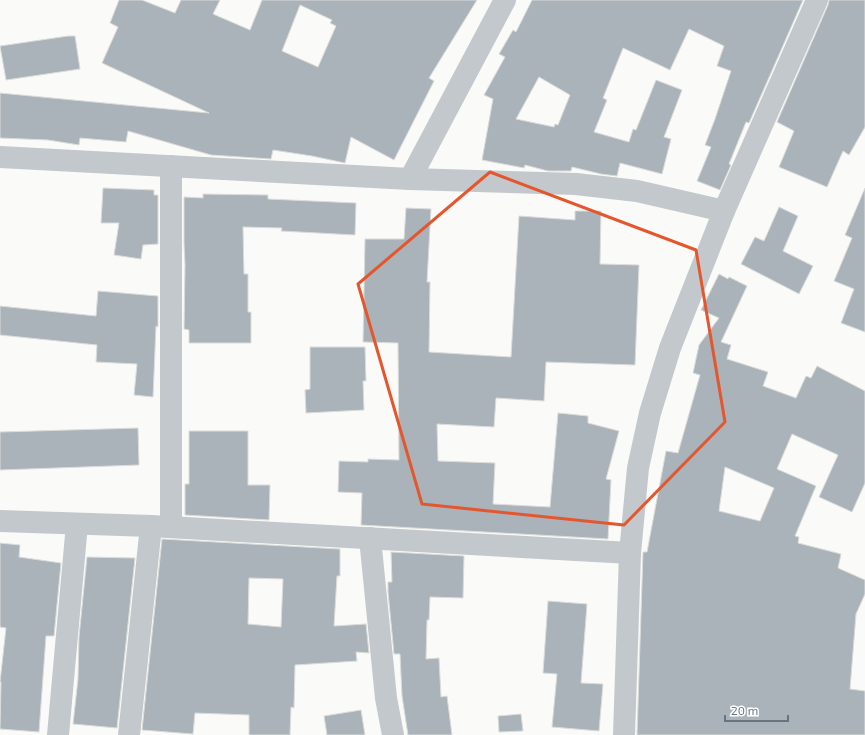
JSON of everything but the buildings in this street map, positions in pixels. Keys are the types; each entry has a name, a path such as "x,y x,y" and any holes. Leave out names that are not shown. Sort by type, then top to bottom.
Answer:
{"street":[{"path":"410,179 505,0"},
{"path":"624,735 630,553 638,468 650,413 670,348 724,211 817,0"},
{"path":"0,157 410,179 576,184 637,191 724,211"},
{"path":"130,735 161,526 171,166"},
{"path":"0,521 161,526 630,553"},
{"path":"58,735 77,524"},
{"path":"370,538 386,698 393,735"}],"highlighted area":[{"path":"490,172 696,250 725,422 624,525 422,504 358,284"}]}
